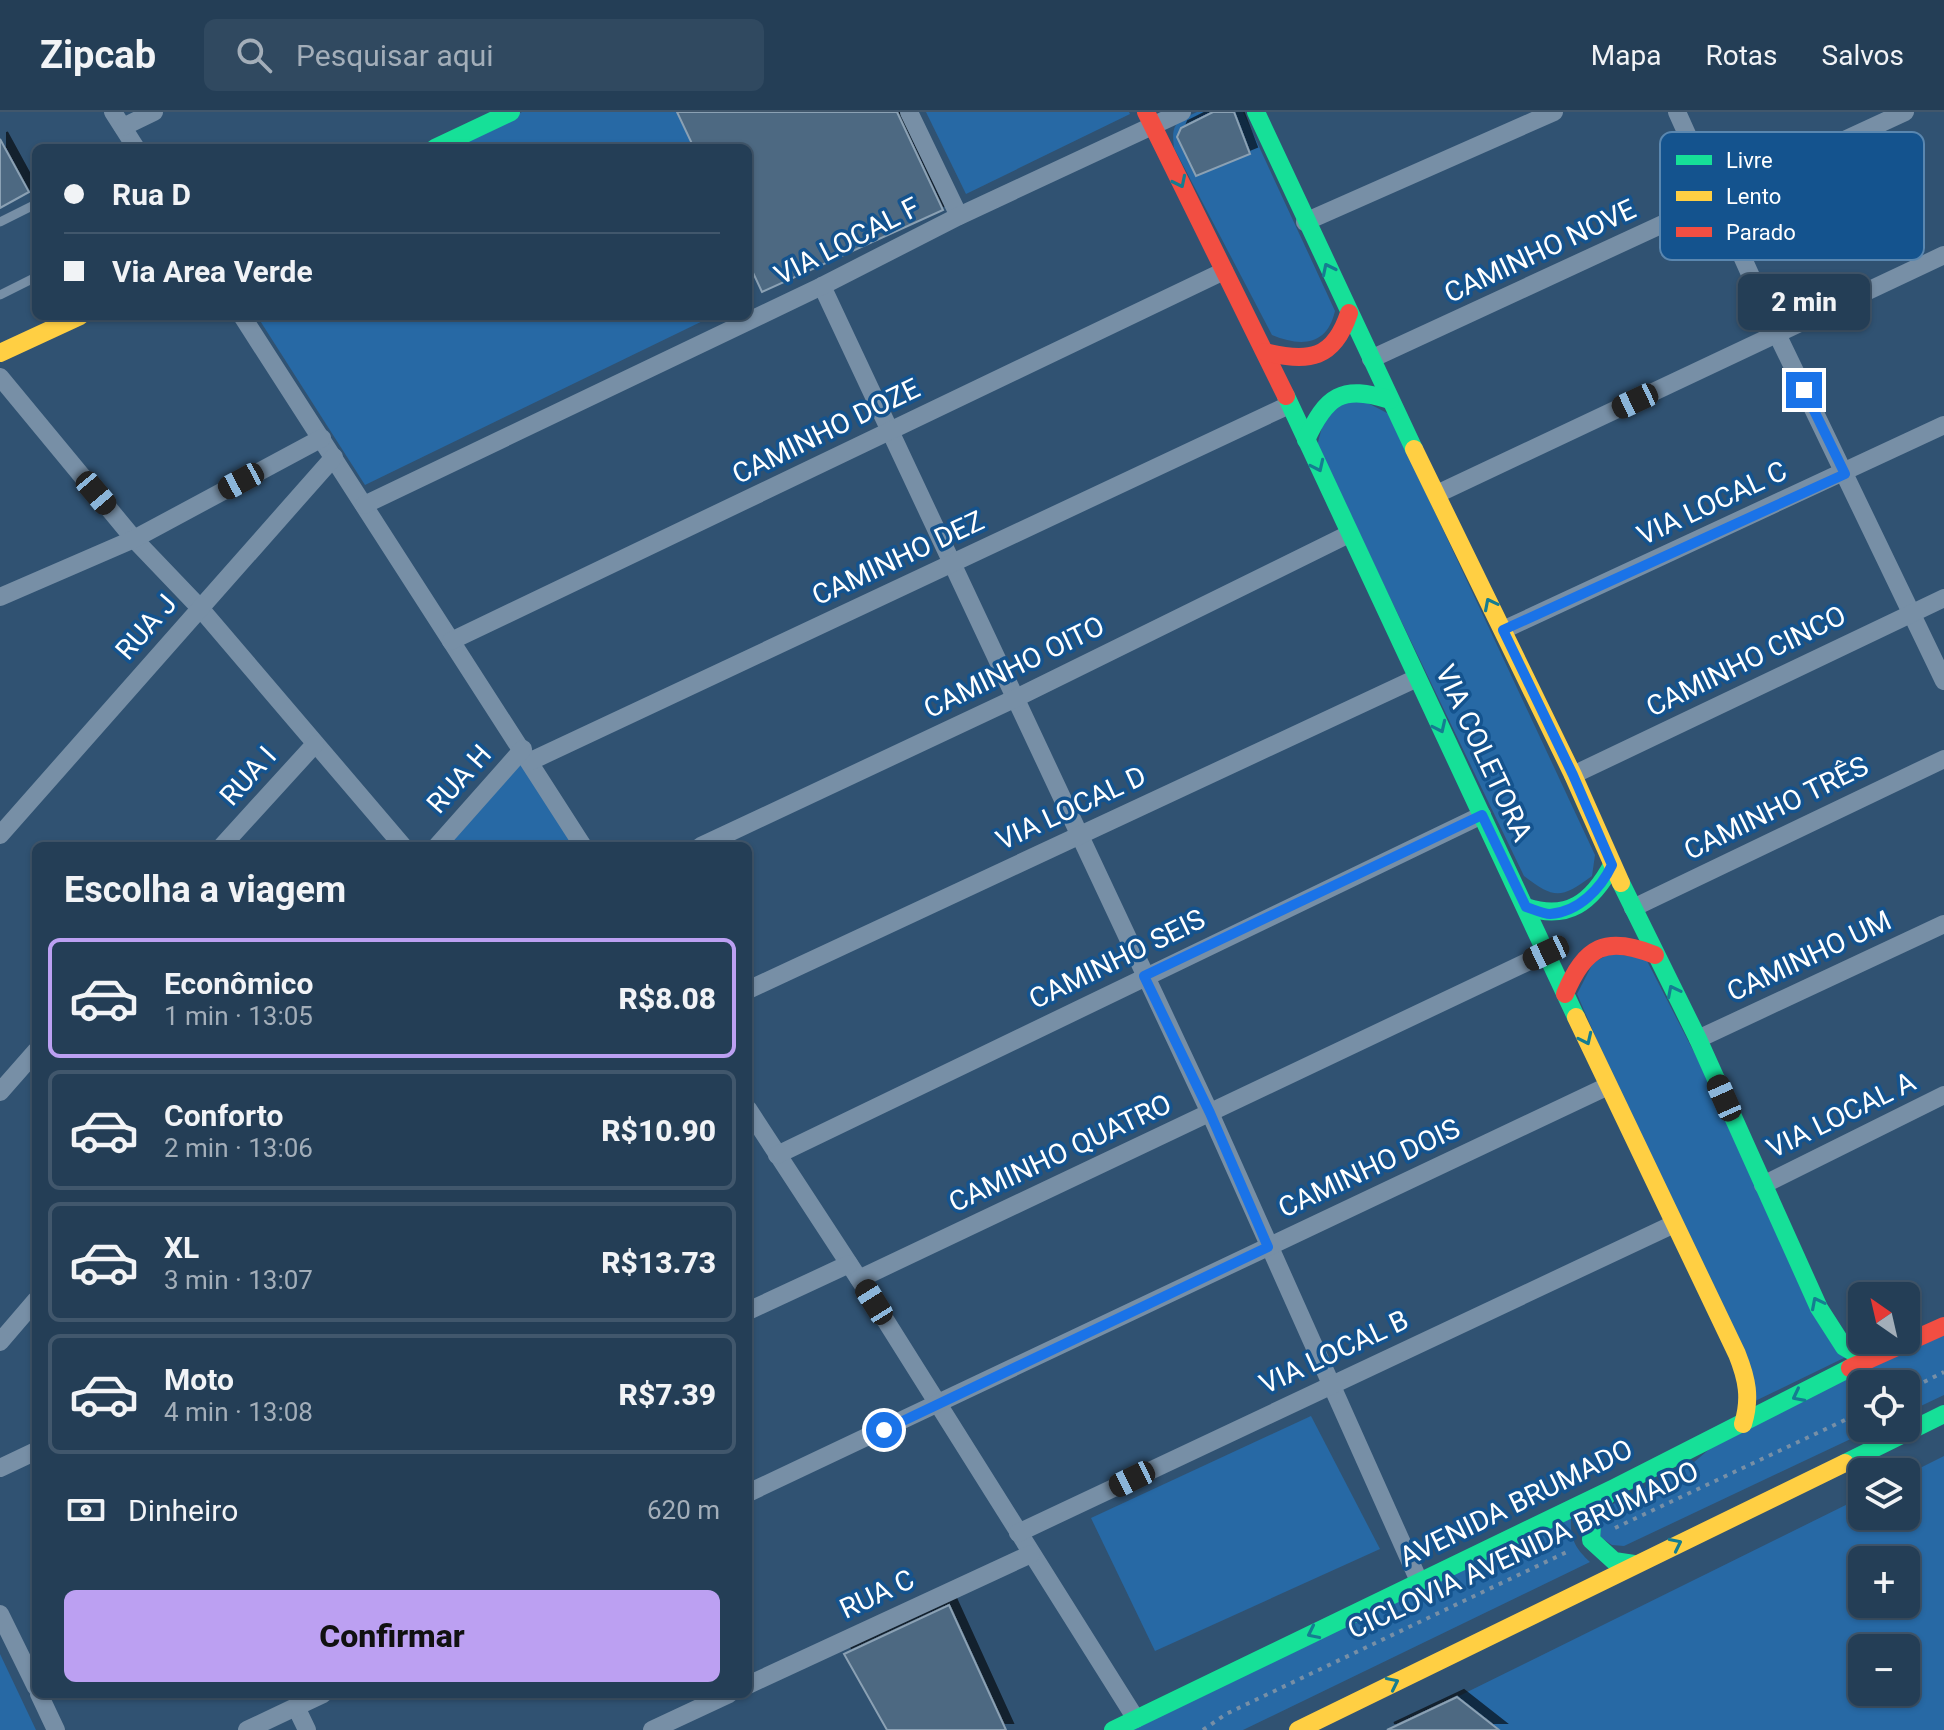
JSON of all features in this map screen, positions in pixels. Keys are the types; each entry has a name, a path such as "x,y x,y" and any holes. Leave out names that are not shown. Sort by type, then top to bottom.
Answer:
{"street":[{"path":"134,144 118,119 154,112"},
{"path":"909,112 959,216"},
{"name":"VIA LOCAL F","path":"752,319 1149,118 1182,112"},
{"path":"1256,112 1305,222 1698,1039 1819,1308 1844,1347 1867,1360"},
{"path":"1305,222 1554,112"},
{"path":"1677,112 1686,132"},
{"name":"CAMINHO NOVE","path":"1862,132 1905,112"},
{"path":"443,144 499,115"},
{"name":"VIA COLETORA","path":"1149,118 1265,352 1744,1372 1750,1390 1743,1424"},
{"name":"CAMINHO NOVE","path":"1371,359 1660,227"},
{"path":"1437,494 1944,255"},
{"path":"1744,260 1944,681"},
{"name":"CAMINHO DOZE","path":"451,641 1224,271"},
{"path":"822,286 1210,1113 1419,1581"},
{"path":"1265,352 1284,358 1304,359 1319,353 1331,347 1344,333 1349,313"},
{"path":"0,353 71,320"},
{"path":"245,320 581,842"},
{"name":"VIA LOCAL F","path":"364,505 751,320"},
{"path":"0,377 134,539 200,608 400,842"},
{"path":"1306,440 1316,415 1329,399 1345,392 1359,391 1390,400"},
{"name":"CAMINHO DEZ","path":"527,755 951,564 1289,405"},
{"name":"VIA LOCAL C","path":"1503,630 1845,474 1944,425"},
{"path":"0,597 134,539 322,438"},
{"name":"RUA J","path":"0,835 334,457"},
{"name":"CAMINHO OITO","path":"710,842 1016,698 1349,534"},
{"name":"CAMINHO CINCO","path":"1573,775 1944,598"},
{"name":"VIA LOCAL D","path":"752,988 1417,678"},
{"name":"RUA I","path":"226,842 315,744"},
{"name":"RUA H","path":"441,842 527,755"},
{"name":"CAMINHO TRÊS","path":"1633,908 1944,759"},
{"name":"CAMINHO SEIS","path":"777,1155 1482,815"},
{"path":"1526,907 1549,914 1568,909 1603,884 1612,865"},
{"name":"CAMINHO UM","path":"1698,1039 1944,924"},
{"path":"1565,994 1573,972 1583,958 1598,948 1614,943 1633,944 1655,955"},
{"name":"CAMINHO QUATRO","path":"752,1310 854,1272 1210,1113 1546,953"},
{"path":"0,1092 32,1056"},
{"name":"CAMINHO DOIS","path":"752,1491 1608,1086"},
{"name":"VIA LOCAL A","path":"1763,1185 1944,1095"},
{"path":"752,1119 854,1272 1136,1719"},
{"name":"VIA LOCAL B","path":"1018,1533 1674,1224"},
{"path":"0,1342 32,1305"},
{"name":"AVENIDA BRUMADO","path":"1113,1730 1614,1488 1867,1360 1944,1326"},
{"path":"1298,1730 1944,1414"},
{"path":"0,1468 32,1453"},
{"path":"1614,1488 1597,1504 1589,1520 1591,1540 1614,1561 1634,1564"},
{"name":"RUA C","path":"752,1683 1031,1554"},
{"path":"0,1614 27,1647 32,1669"},
{"path":"41,1698 56,1730"},
{"path":"247,1730 315,1698"},
{"path":"652,1730 720,1698"},
{"path":"296,1707 307,1730"}],"lane":[{"path":"0,222 32,206"},
{"path":"0,295 32,279"}],"path":[{"path":"1920,1384 1944,1372"},
{"name":"CICLOVIA AVENIDA BRUMADO","path":"1203,1730 1226,1714 1848,1419"}],"shaded area":[{"path":"522,112 677,112 692,144 454,144"},
{"path":"926,112 1129,112 1130,114 966,194"},
{"path":"1197,112 1243,112 1335,311 1331,323 1319,337 1303,342 1272,335 1174,148 1176,124"},
{"path":"260,320 705,320 365,485"},
{"path":"1356,397 1389,414 1595,855 1592,876 1573,889 1551,892 1524,876 1317,446 1326,412"},
{"path":"522,759 574,842 449,842"},
{"path":"1611,953 1646,959 1850,1355 1753,1402 1577,994 1593,963"},
{"path":"1944,1330 1944,1395 1920,1406 1920,1370 1864,1370 1896,1354 1920,1354 1920,1342"},
{"path":"1848,1378 1848,1440 1624,1546 1612,1545 1599,1536 1599,1515 1611,1505 1687,1468 1713,1446"},
{"path":"1311,1416 1380,1549 1155,1651 1091,1518"},
{"path":"1944,1456 1944,1730 1499,1730 1457,1697 1848,1504 1848,1530 1920,1530 1920,1468"},
{"path":"1571,1514 1574,1541 1590,1562 1243,1730 1128,1730"},
{"path":"0,1654 36,1730 0,1730"}],"building":[{"path":"677,112 897,112 943,210 762,292 752,271 752,144 692,144"},
{"path":"1213,112 1234,112 1250,154 1196,176 1177,137 1181,128"},
{"path":"0,139 29,192 0,208"},
{"path":"949,1605 1006,1730 887,1730 844,1654"},
{"path":"1457,1697 1499,1730 1387,1730"}],"traffic: fast":[{"path":"443,144 511,112"},
{"path":"1256,112 1414,449"},
{"path":"1306,440 1321,413 1338,398 1359,393 1390,400"},
{"path":"1286,396 1576,1017"},
{"path":"1526,907 1554,912 1577,905 1596,889 1612,865"},
{"path":"1621,883 1698,1039 1819,1308 1844,1347 1867,1360"},
{"path":"1113,1730 1614,1488 1850,1368"},
{"path":"1845,1463 1944,1414"},
{"path":"1611,1491 1593,1512 1591,1540 1614,1561 1634,1564"}],"traffic: slow":[{"path":"0,353 71,320"},
{"path":"1414,449 1573,775 1621,883"},
{"path":"1576,1017 1737,1354 1747,1389 1743,1424"},
{"path":"1298,1730 1845,1463"}],"traffic: jam":[{"path":"1146,112 1286,396"},
{"path":"1265,352 1295,357 1318,354 1336,340 1349,313"},
{"path":"1565,994 1581,965 1599,949 1623,946 1655,955"},
{"path":"1850,1368 1944,1326"}],"route":[{"path":"884,1430 1268,1247 1210,1113 1144,976 1482,815 1526,907 1549,914 1568,909 1603,884 1612,865 1573,775 1503,630 1845,474 1804,390"}]}
